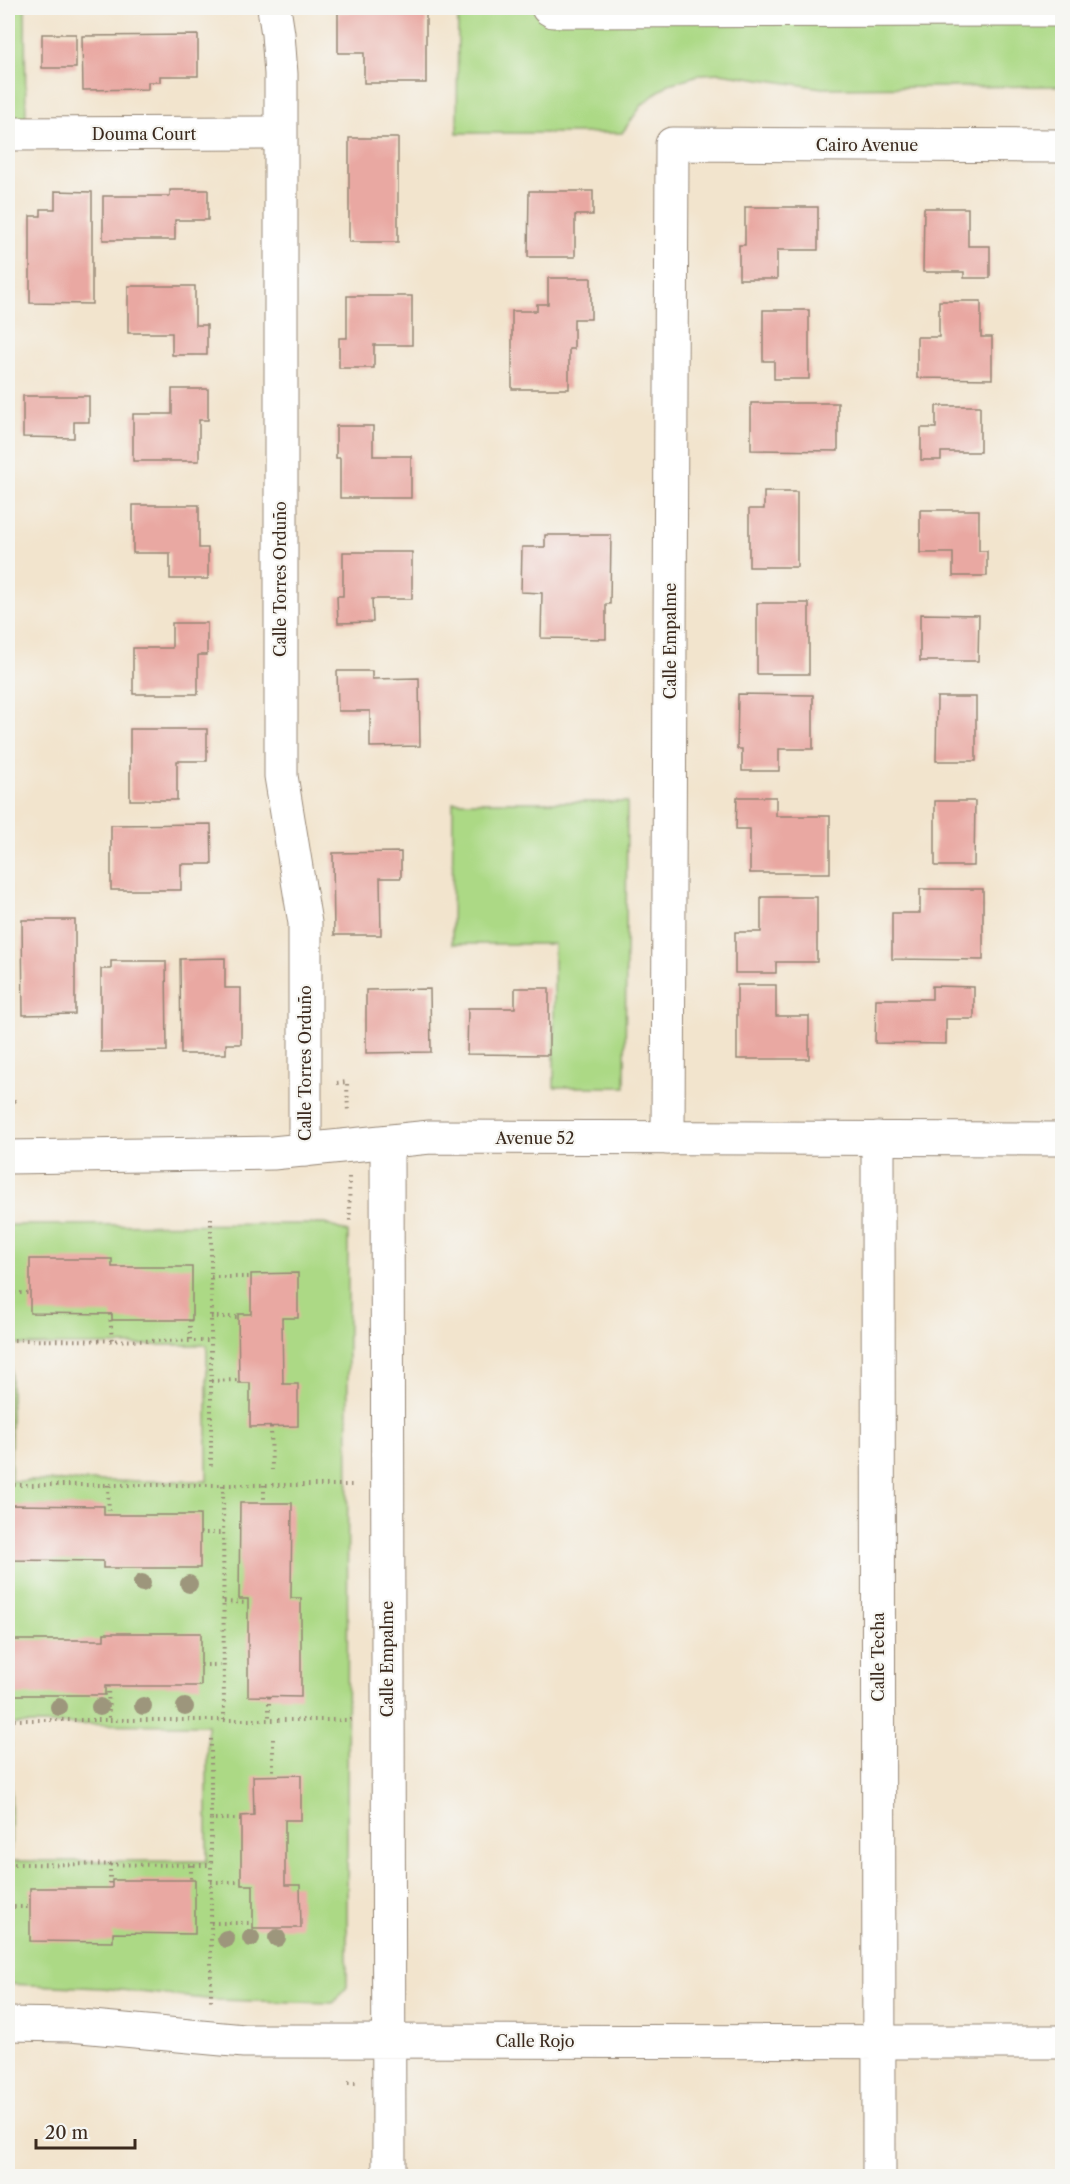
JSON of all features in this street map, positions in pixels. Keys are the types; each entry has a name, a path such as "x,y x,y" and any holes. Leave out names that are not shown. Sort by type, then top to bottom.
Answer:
{"street":[{"name":"Calle Torres Orduño","path":"274,8 281,74 281,776 305,923 305,1150"},
{"path":"548,8 553,11 1062,10"},
{"name":"Douma Court","path":"8,134 281,133"},
{"name":"Cairo Avenue","path":"672,144 1062,146"},
{"name":"Calle Empalme","path":"668,1138 672,144"},
{"name":"Avenue 52","path":"8,1157 273,1153 430,1137 1062,1139"},
{"name":"Calle Techa","path":"878,1138 879,2176"},
{"name":"Calle Empalme","path":"387,1142 389,2176"},
{"name":"Calle Rojo","path":"8,2024 70,2025 244,2042 1062,2042"}],"path":[{"path":"8,1101 17,1101"},
{"path":"211,1218 211,1470"},
{"path":"211,1277 251,1277"},
{"path":"8,1293 30,1293"},
{"path":"110,1314 112,1341"},
{"path":"211,1317 238,1317"},
{"path":"112,1326 115,1326 115,1320"},
{"path":"190,1320 190,1341"},
{"path":"8,1340 211,1341"},
{"path":"211,1381 238,1380"},
{"path":"8,1386 8,1485 355,1485"},
{"path":"271,1426 272,1470"},
{"path":"107,1512 108,1485"},
{"path":"223,1485 224,1720"},
{"path":"264,1485 264,1503"},
{"path":"200,1533 224,1533"},
{"path":"224,1602 245,1601"},
{"path":"201,1665 224,1665"},
{"path":"107,1689 109,1720"},
{"path":"269,1697 269,1720"},
{"path":"8,1720 355,1720"},
{"path":"211,1739 211,2006"},
{"path":"273,1739 273,1776"},
{"path":"211,1819 241,1819"},
{"path":"8,1864 211,1865"},
{"path":"110,1864 111,1885"},
{"path":"191,1865 191,1880"},
{"path":"211,1882 241,1882"},
{"path":"8,1906 30,1906"},
{"path":"211,1923 253,1923"}],"green space":[{"path":"8,8 25,8 26,132 8,132"},
{"path":"458,8 1062,8 1062,86 822,88 720,73 702,74 669,84 655,94 642,105 622,133 457,133"},
{"path":"453,802 627,802 625,1087 554,1087 554,944 452,944"},
{"path":"325,1224 348,1232 347,1987 333,2003 215,2000 102,1988 8,1984 8,1225","holes":["11,1345 207,1345 207,1481 11,1481","11,1724 207,1725 207,1861 11,1861"]}],"building":[{"path":"135,8 180,8 181,11 135,12"},
{"path":"338,12 426,12 426,83 364,83 364,53 338,53"},
{"path":"42,34 76,34 76,68 42,68"},
{"path":"198,35 198,76 160,76 160,82 148,82 148,89 83,90 82,36"},
{"path":"349,138 398,138 398,242 349,242"},
{"path":"170,190 208,190 208,220 175,220 175,240 103,240 103,196 170,196"},
{"path":"55,191 92,192 92,304 30,303 30,216 41,216 41,209 55,209"},
{"path":"529,191 593,191 593,215 575,215 575,257 528,257"},
{"path":"745,207 818,207 818,250 777,250 777,279 739,279 739,245 745,245"},
{"path":"924,208 968,208 968,246 990,246 990,278 964,278 964,272 923,272"},
{"path":"548,278 591,278 591,319 574,319 574,349 569,349 569,389 512,389 512,311 537,311 537,304 548,304"},
{"path":"128,286 195,286 195,325 207,325 207,355 172,355 172,333 128,333"},
{"path":"347,296 412,296 412,345 374,345 374,368 339,368 339,338 347,338"},
{"path":"939,301 981,301 981,337 992,337 992,379 917,378 917,337 939,337"},
{"path":"763,310 809,310 809,379 774,379 774,361 763,361"},
{"path":"172,389 208,389 208,420 199,420 199,461 133,461 133,414 172,414"},
{"path":"23,396 89,396 89,422 74,422 74,438 23,437"},
{"path":"751,403 838,403 838,451 751,450"},
{"path":"936,406 980,406 980,452 941,452 941,460 921,460 921,428 936,428"},
{"path":"336,426 373,426 373,456 411,456 411,498 340,498 340,458 336,458"},
{"path":"764,492 797,492 797,567 749,567 749,509 764,509"},
{"path":"133,505 199,505 199,548 208,548 208,579 170,579 170,553 133,553"},
{"path":"920,510 979,510 979,551 987,551 987,576 953,576 953,553 920,553"},
{"path":"545,535 611,535 610,604 606,604 606,639 541,638 542,593 521,592 522,547 545,547"},
{"path":"343,552 412,552 412,599 372,599 373,622 338,623 337,596 343,596"},
{"path":"757,603 809,603 809,674 757,674"},
{"path":"920,614 979,615 978,661 920,661"},
{"path":"172,623 207,623 207,655 198,655 198,694 133,694 133,648 172,648"},
{"path":"337,671 372,671 372,679 419,678 420,746 370,747 370,711 338,711"},
{"path":"738,694 813,695 813,749 779,749 779,771 742,771 742,749 737,749"},
{"path":"937,697 976,697 976,761 936,761"},
{"path":"130,729 207,729 207,761 177,761 177,800 130,800"},
{"path":"737,797 776,797 776,816 830,816 830,873 750,873 750,829 736,829"},
{"path":"935,801 975,801 974,866 935,866"},
{"path":"211,824 212,864 181,864 181,890 111,890 111,825"},
{"path":"401,852 401,878 380,878 381,935 334,935 333,853"},
{"path":"920,889 983,889 983,960 892,959 892,913 920,913"},
{"path":"761,897 817,897 817,962 776,962 776,973 735,973 735,932 761,932"},
{"path":"22,920 75,920 75,1014 23,1015"},
{"path":"225,958 225,988 241,988 241,1044 226,1044 226,1054 181,1054 180,959"},
{"path":"111,961 166,961 167,1051 101,1052 101,969 111,969"},
{"path":"737,985 776,985 776,1016 809,1016 809,1059 737,1059"},
{"path":"932,986 974,987 974,1019 946,1019 946,1044 875,1043 876,999 932,999"},
{"path":"515,988 549,988 549,1055 467,1054 468,1008 515,1008"},
{"path":"430,989 431,1052 366,1053 366,990"},
{"path":"30,1259 112,1259 112,1267 192,1267 192,1320 112,1320 112,1314 30,1313"},
{"path":"298,1273 298,1318 282,1318 283,1384 298,1384 298,1426 250,1427 250,1383 239,1383 238,1314 251,1314 251,1274"},
{"path":"240,1503 292,1503 291,1598 301,1598 301,1697 248,1696 248,1599 239,1599"},
{"path":"8,1505 104,1506 104,1515 200,1515 200,1568 103,1568 103,1561 8,1560"},
{"path":"104,1633 201,1633 201,1686 105,1686 105,1695 8,1695 8,1640 104,1640"},
{"path":"301,1775 301,1820 285,1820 285,1885 300,1885 301,1928 253,1928 253,1885 241,1885 241,1816 254,1815 253,1776"},
{"path":"112,1880 195,1880 195,1934 113,1933 113,1942 30,1941 30,1888 112,1888"}]}
